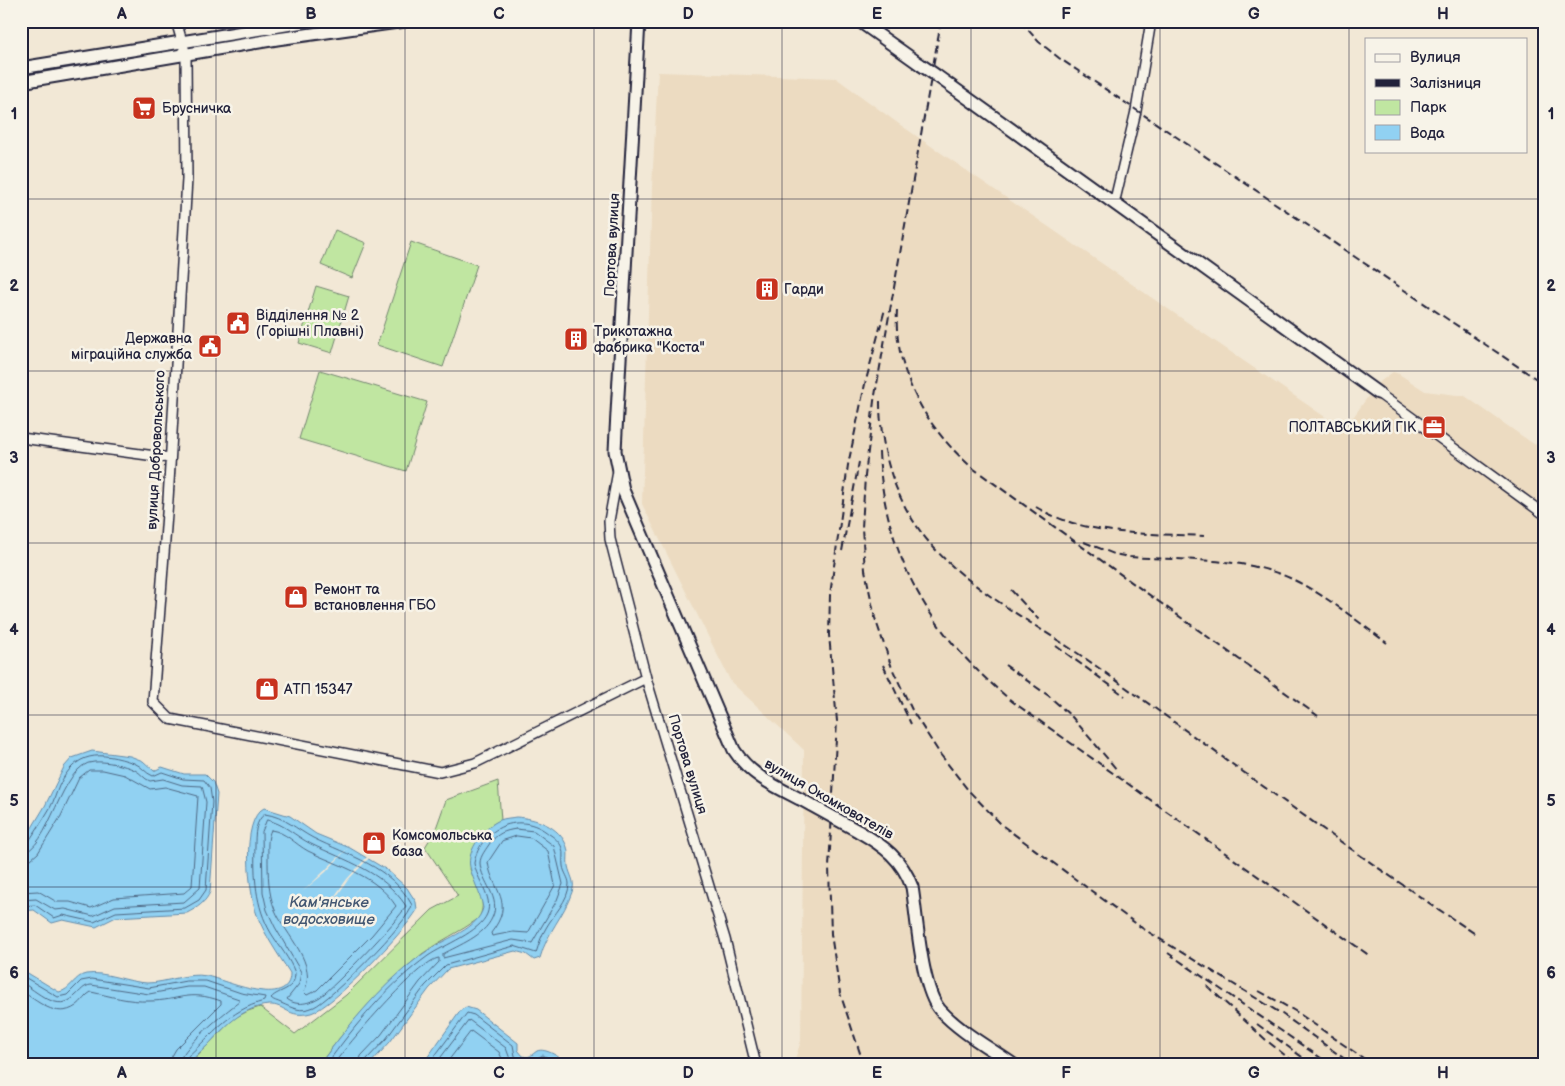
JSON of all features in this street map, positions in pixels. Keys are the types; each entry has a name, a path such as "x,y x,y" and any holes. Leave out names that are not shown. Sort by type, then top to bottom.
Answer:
{"street":[{"name":"вулиця Добровольського","path":"176,21 186,55 187,178 153,702 170,719 440,772 475,763 646,678"},
{"path":"21,68 310,21"},
{"path":"21,82 405,21"},
{"name":"Портова вулиця","path":"639,21 616,431 618,470 609,521 610,539 646,678 725,939 756,1065"},
{"path":"859,21 1544,514"},
{"path":"1114,204 1136,111 1151,21"},
{"path":"21,438 170,458"},
{"name":"Портова вулиця","path":"618,470 631,508"},
{"name":"вулиця Окомкователів","path":"631,508 734,750 741,760 760,778 858,831 886,848 899,860 907,873 912,888 930,991 939,1009 1014,1065"}],"shaded area":[{"path":"658,72 836,78 899,124 1344,430 1377,384 1393,372 1425,391 1465,396 1535,445 1544,433 1544,1065 793,1065 801,1041 804,750 731,682 642,504 652,187"}],"green space":[{"path":"335,230 366,243 352,278 321,265"},
{"path":"411,242 477,265 443,367 377,345"},
{"path":"316,286 349,296 332,353 299,343"},
{"path":"320,370 427,402 406,471 299,439"},
{"path":"498,781 501,820 491,825 470,869 482,900 481,913 478,919 429,949 408,966 354,1020 319,1065 188,1065 233,1019 260,1007 295,1034 346,995 432,910 458,896 425,847 435,831 446,800"}],"water":[{"path":"92,751 130,756 143,761 154,771 162,767 184,774 205,774 213,782 217,794 210,892 204,902 198,907 187,913 116,917 96,927 63,920 52,923 34,910 21,911 21,846 45,806 64,767 72,758"},
{"name":"Кам'янське водосховище","path":"264,808 290,816 316,834 350,848 387,870 407,888 416,902 417,910 368,967 335,997 311,1013 297,1014 274,1005 269,1005 242,1014 194,1057 188,1065 21,1065 21,969 59,992 67,989 78,977 93,973 147,983 200,975 241,987 269,991 280,990 287,984 290,973 260,923 251,891 248,858 249,842 256,815"},
{"path":"516,817 546,824 559,834 568,849 568,866 573,888 569,901 547,940 540,958 534,960 526,954 515,951 448,969 429,989 390,1042 369,1065 319,1065 356,1017 399,973 430,949 475,922 483,908 470,867 471,854 483,833 494,823 506,818"},
{"path":"466,1007 476,1010 518,1043 518,1050 523,1056 529,1056 541,1050 554,1054 570,1065 422,1065 461,1010"}],"pier":[{"path":"349,847 326,872 302,892 314,881"},
{"path":"367,857 369,858 348,880 328,909 326,908 347,879"}],"railway":[{"path":"941,21 874,401 865,476 862,528 865,570 875,618 892,668 913,712 940,754 968,790 1003,826 1142,928 1282,1014 1353,1065"},
{"path":"1020,21 1039,42 1059,58 1544,384"},
{"path":"864,1065 840,993 831,934 829,867 837,721 829,635 830,595 848,465 865,384 885,309"},
{"path":"897,310 897,333 907,378 928,418 957,454 974,469 1318,716"},
{"path":"880,401 883,441 893,480 910,516 935,549 952,566 1012,611 1076,652 1333,836 1477,935"},
{"path":"879,452 883,490 891,526 902,560 936,622 984,677 1013,702 1370,956"},
{"path":"842,551 859,462"},
{"path":"1036,507 1055,517 1096,529 1117,532 1204,536"},
{"path":"1084,542 1114,554 1130,557 1233,563 1273,572 1305,585 1387,643"},
{"path":"1011,590 1039,620"},
{"path":"1056,646 1125,696"},
{"path":"883,665 911,724"},
{"path":"1005,665 1049,696 1072,717 1118,771"},
{"path":"1168,953 1331,1065"},
{"path":"1207,986 1266,1040 1297,1065"},
{"path":"1259,991 1295,1011 1373,1065"},
{"path":"1257,1024 1313,1065"}],"place":[{"name":"Брусничка","path":"144,108"},
{"name":"Гарди","path":"767,289"},
{"name":"Відділення № 2 (Горішні Плавні)","path":"238,323"},
{"name":"Трикотажна фабрика \"Коста\"","path":"576,339"},
{"name":"Державна міграційна служба","path":"210,346"},
{"name":"ПОЛТАВСЬКИЙ ГІК","path":"1434,427"},
{"name":"Ремонт та встановлення ГБО","path":"296,597"},
{"name":"АТП 15347","path":"267,689"},
{"name":"Комсомольська база","path":"374,843"}]}
